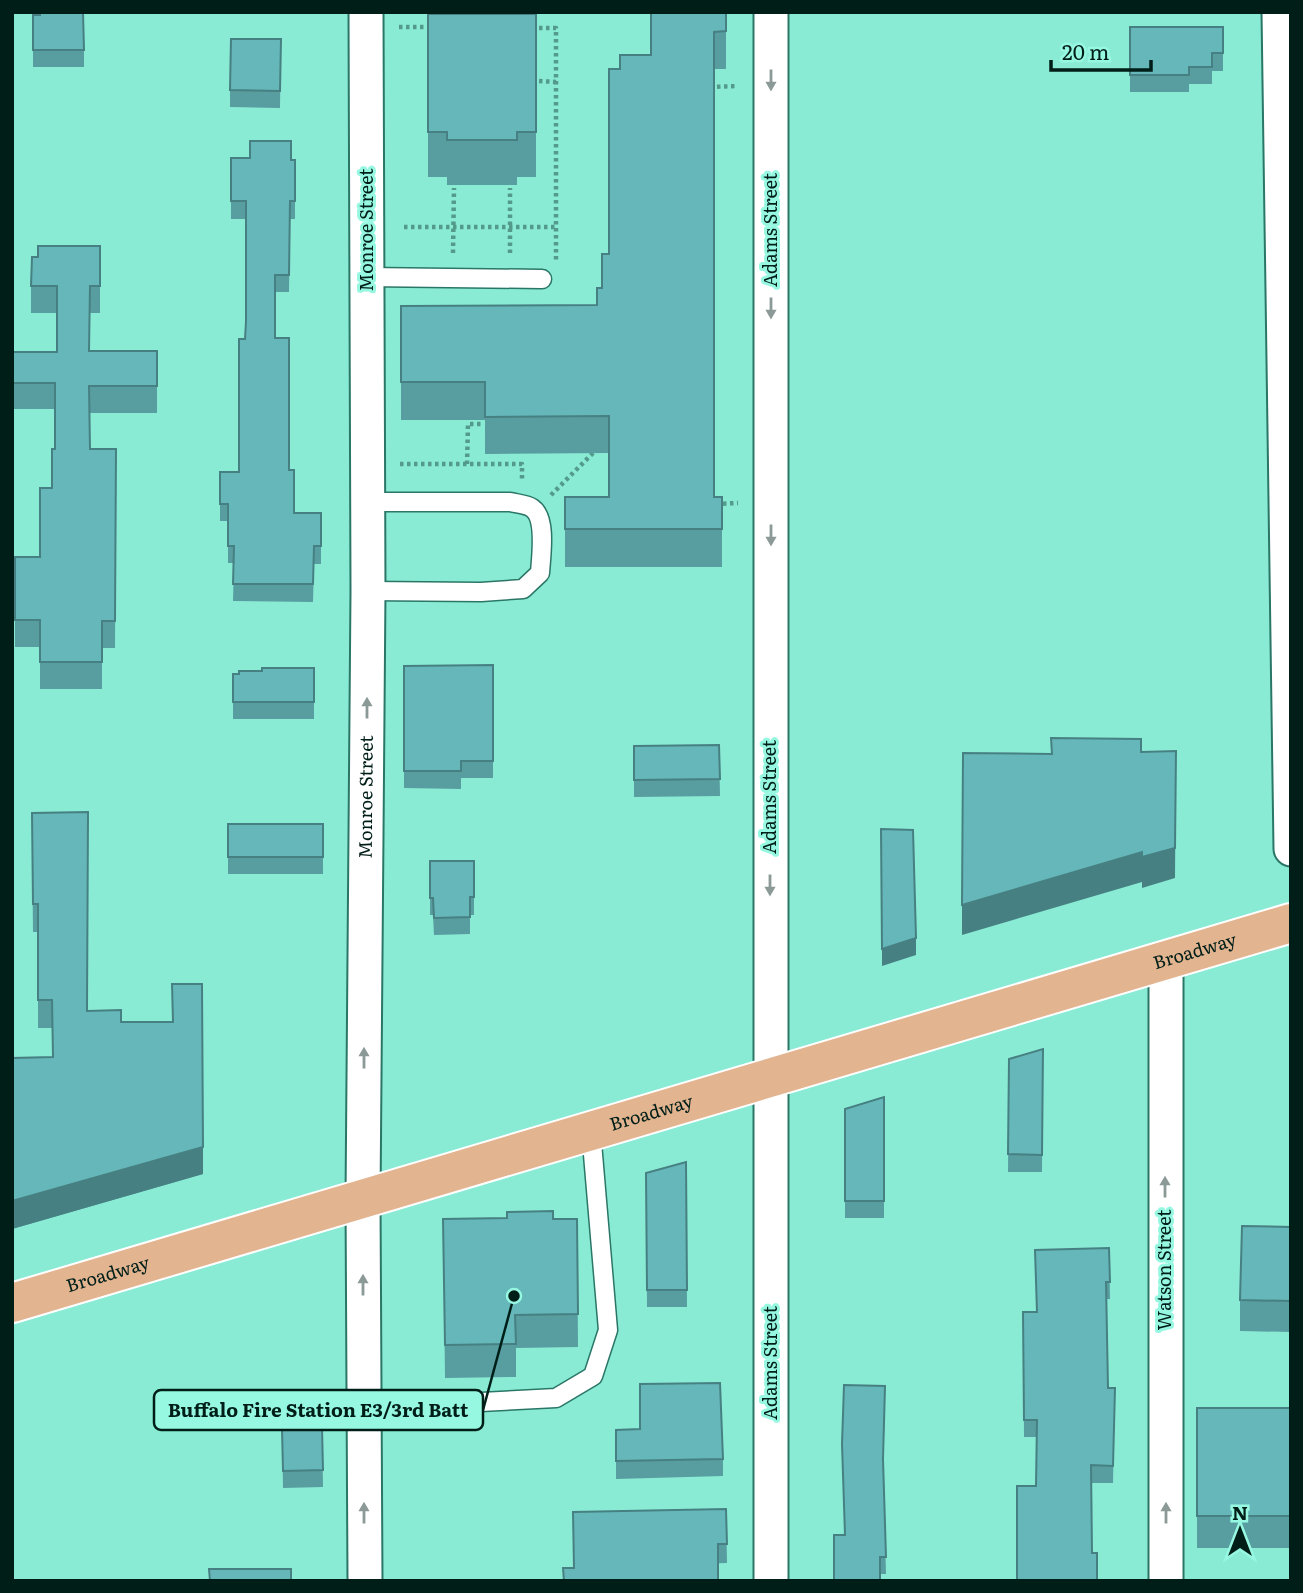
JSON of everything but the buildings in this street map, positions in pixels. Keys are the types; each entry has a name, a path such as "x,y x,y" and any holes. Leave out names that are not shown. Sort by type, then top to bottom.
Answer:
{"main road":[{"name":"Broadway","path":"12,1303 1291,923"}],"street":[{"name":"Adams Street","path":"771,12 771,1581"},
{"path":"1279,12 1291,849"},
{"name":"Monroe Street","path":"365,1581 363,1199 368,590 367,277 380,20"},
{"name":"Watson Street","path":"1166,960 1166,1581"}],"lane":[{"path":"367,277 542,279"},
{"path":"367,502 510,502 530,506 542,521 540,573 523,589 481,592 368,590"},
{"path":"364,1408 556,1398 593,1376 608,1330 591,1131"}],"path":[{"path":"380,20 435,27"},
{"path":"529,27 556,28 556,266"},
{"path":"539,81 556,82"},
{"path":"698,87 738,86"},
{"path":"453,262 454,188"},
{"path":"510,188 510,263"},
{"path":"404,227 556,227"},
{"path":"467,464 468,424 482,424"},
{"path":"545,501 594,452 594,439"},
{"path":"394,464 458,467 467,464 499,467 522,464"},
{"path":"715,504 738,503"}],"place":[{"name":"Buffalo Fire Station E3/3rd Batt","path":"514,1296"}]}
